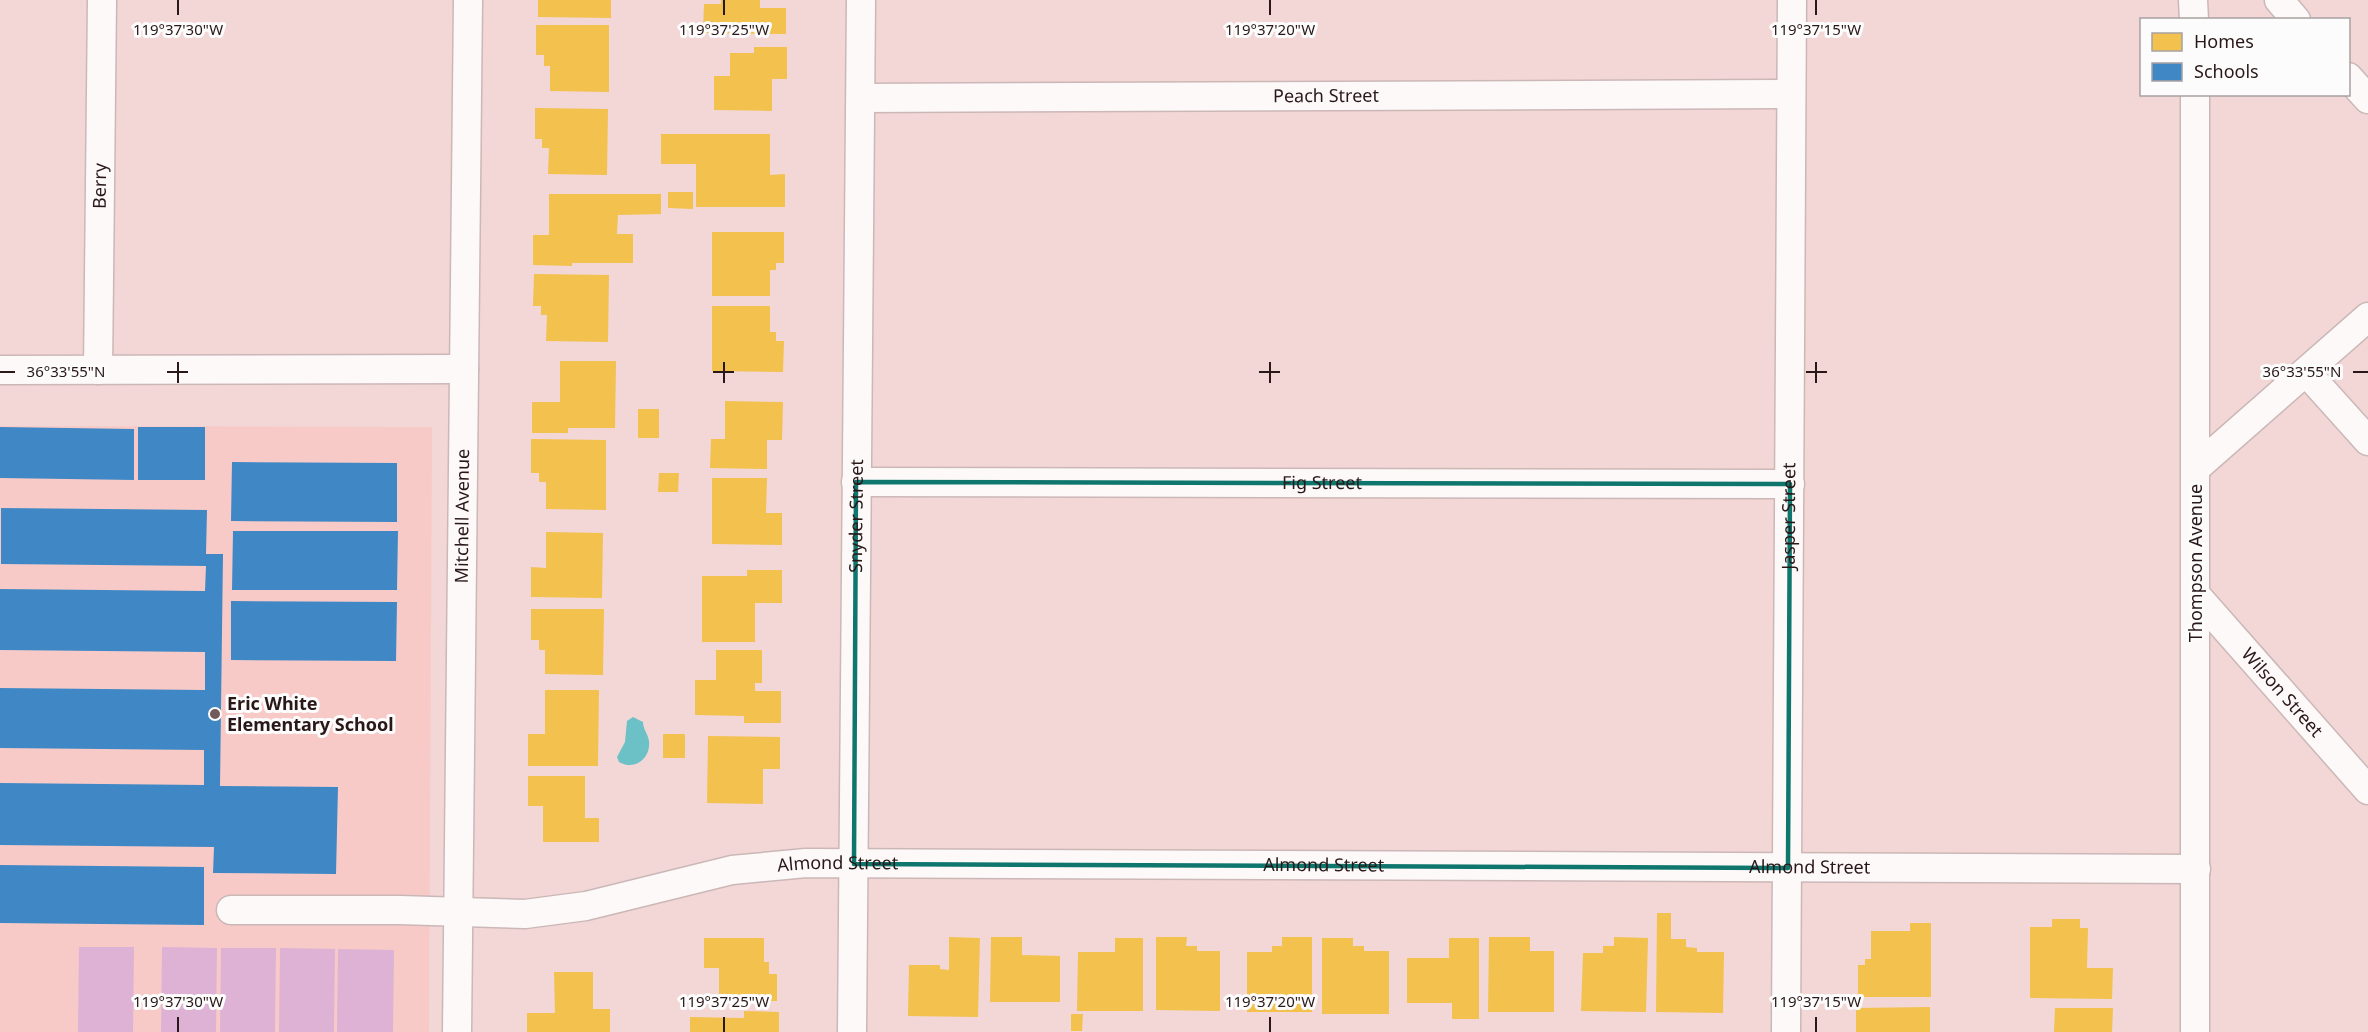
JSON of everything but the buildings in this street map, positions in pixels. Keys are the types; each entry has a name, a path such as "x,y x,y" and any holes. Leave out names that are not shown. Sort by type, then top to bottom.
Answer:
{"street":[{"name":"Berry","path":"98,370 102,0"},
{"name":"Mitchell Avenue","path":"457,1032 468,0"},
{"name":"Snyder Street","path":"852,1032 861,0"},
{"name":"Jasper Street","path":"1786,1032 1792,0"},
{"path":"2193,0 2194,18"},
{"path":"2278,0 2294,18"},
{"path":"2350,78 2368,99"},
{"name":"Peach Street","path":"861,98 1791,94"},
{"name":"Thompson Avenue","path":"2195,96 2195,1032"},
{"path":"2196,468 2368,317"},
{"path":"0,370 464,369"},
{"path":"2306,372 2368,441"},
{"name":"Fig Street","path":"856,482 1790,484"},
{"name":"Wilson Street","path":"2196,595 2368,790"},
{"name":"Almond Street","path":"231,910 400,910 525,914 586,906 732,870 806,864 2196,869"}],"highlighted area":[{"path":"856,482 1790,484 1788,868 854,864"}],"shaded area":[{"name":"Eric White Elementary School","path":"0,426 432,427 429,1032 0,1032"},
{"path":"79,947 134,947 133,1032 78,1032"},
{"path":"162,947 217,948 216,1032 161,1032"},
{"path":"221,948 276,948 275,1032 220,1032"},
{"path":"280,948 335,949 334,1032 279,1032"},
{"path":"338,949 394,950 393,1032 337,1032"}],"water":[{"path":"633,717 643,722 649,747 640,762 630,765 619,762 617,757 625,742 627,721"}],"place":[{"name":"Eric White Elementary School","path":"215,714"}]}
